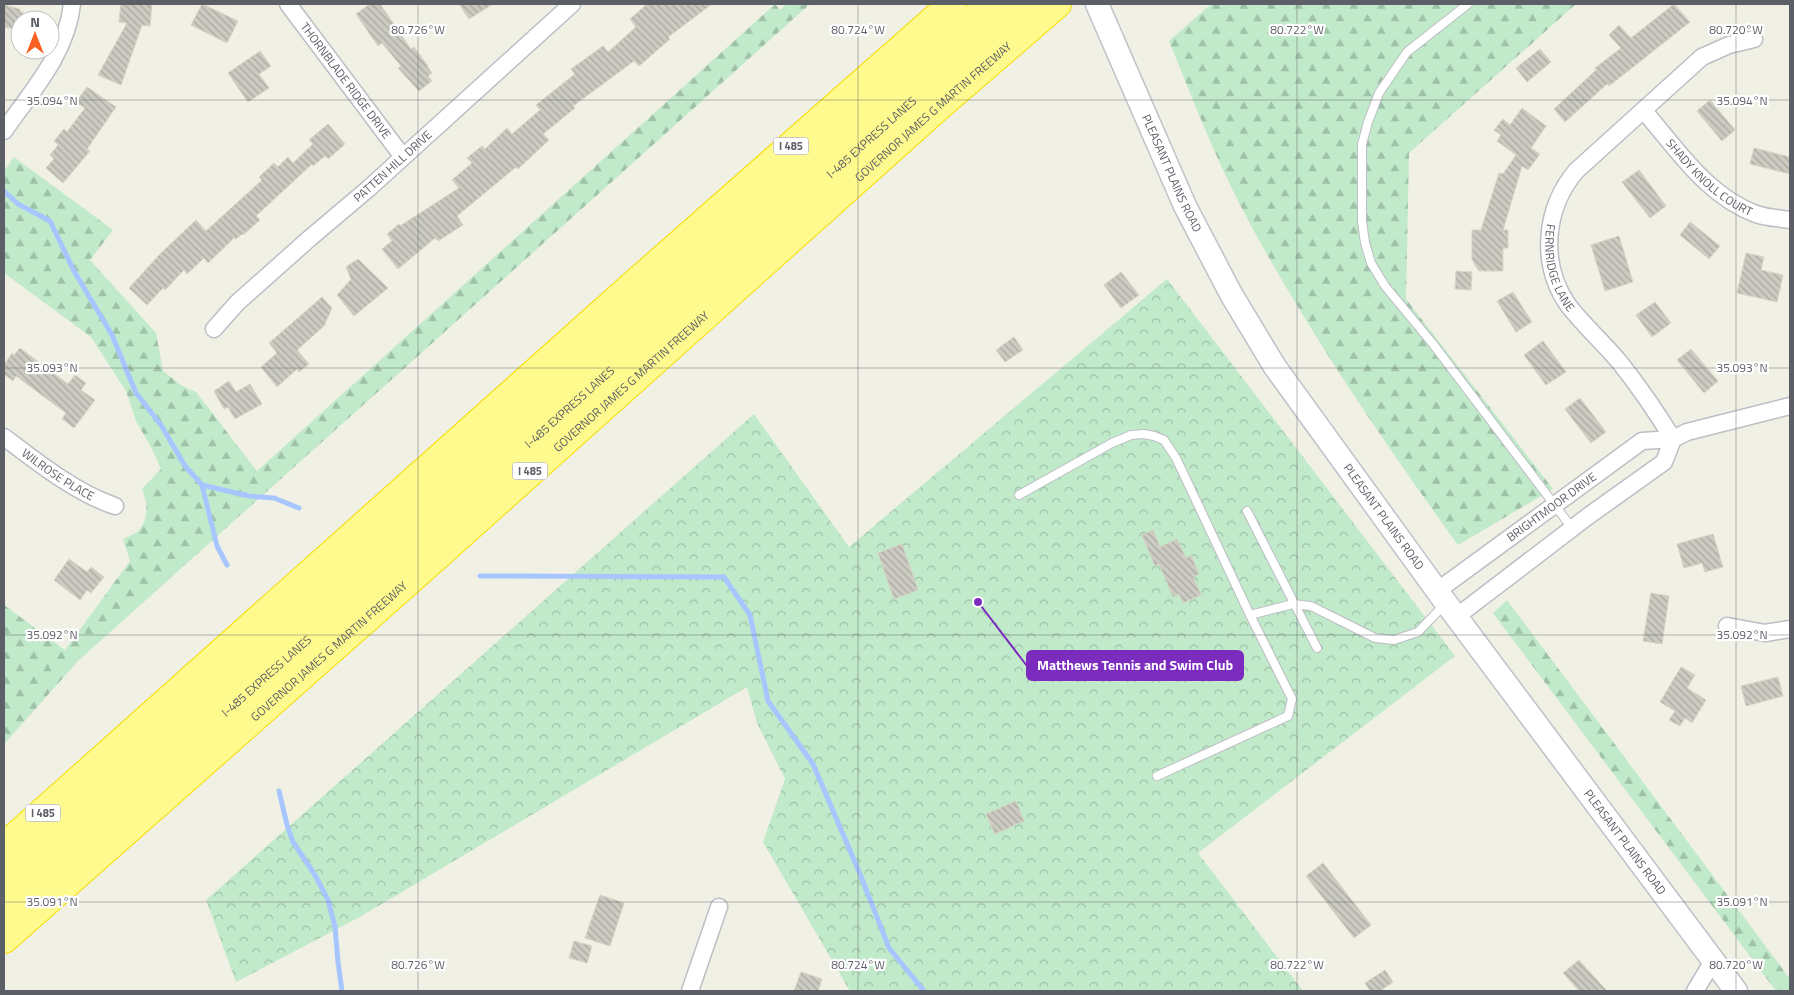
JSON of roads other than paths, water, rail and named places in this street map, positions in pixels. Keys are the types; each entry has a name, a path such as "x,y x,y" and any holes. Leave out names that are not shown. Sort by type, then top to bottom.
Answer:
{"highway":[{"name":"I 485","path":"4,848 630,288 952,4"},
{"name":"I-485 EXPRESS LANES","path":"4,878 990,4"},
{"name":"I-485 EXPRESS LANES","path":"4,908 503,467 1022,4"},
{"path":"980,40 1032,4"},
{"name":"GOVERNOR JAMES G MARTIN FREEWAY","path":"4,939 412,578 940,105 1057,4"},
{"path":"515,424 630,288"},
{"path":"4,821 82,778"}],"street":[{"path":"4,131 57,53 66,33 72,4"},
{"name":"THORNBLADE RIDGE DRIVE","path":"288,4 403,158"},
{"name":"PATTEN HILL DRIVE","path":"214,328 237,303 403,158 462,102 572,4"},
{"name":"PLEASANT PLAINS ROAD","path":"1100,12 1185,206 1232,294 1275,367 1447,604 1736,991"},
{"name":"FERNRIDGE LANE","path":"1673,439 1644,394 1620,362 1582,323 1567,303 1556,282 1549,250 1554,211 1559,195 1576,171 1702,57 1754,38"},
{"name":"SHADY KNOLL COURT","path":"1644,111 1705,181 1728,200 1756,214 1790,220"},
{"name":"BRIGHTMOOR DRIVE","path":"1447,604 1555,505 1642,440 1673,439 1687,432 1790,406"},
{"name":"WILROSE PLACE","path":"4,437 74,487 95,500 115,506"},
{"path":"1447,604 1572,528 1664,462 1673,439"},
{"path":"1727,626 1765,633 1790,629"},
{"path":"690,991 718,907"},
{"path":"1695,991 1712,961"}],"lane":[{"path":"1468,4 1407,52 1379,93 1362,144 1362,221 1365,243 1371,263 1385,286 1433,344 1572,528"},
{"path":"1019,495 1112,444 1131,436 1144,434 1164,440 1176,458 1292,699 1288,716 1157,776"},
{"path":"1247,511 1317,648"},
{"path":"1250,615 1293,604 1311,606 1375,638 1394,640 1418,632 1447,604"}],"waterway":[{"path":"4,191 18,204 50,221 74,271 112,335 136,393 161,425 185,466 202,485 217,546 227,565"},
{"path":"202,485 249,496 274,498 299,508"},
{"path":"480,576 724,577 750,615 768,701 813,764 889,948 924,991"},
{"path":"279,791 293,842 315,875 328,900 335,927 342,991"}],"place":[{"name":"Matthews Tennis and Swim Club","path":"978,602"}]}
